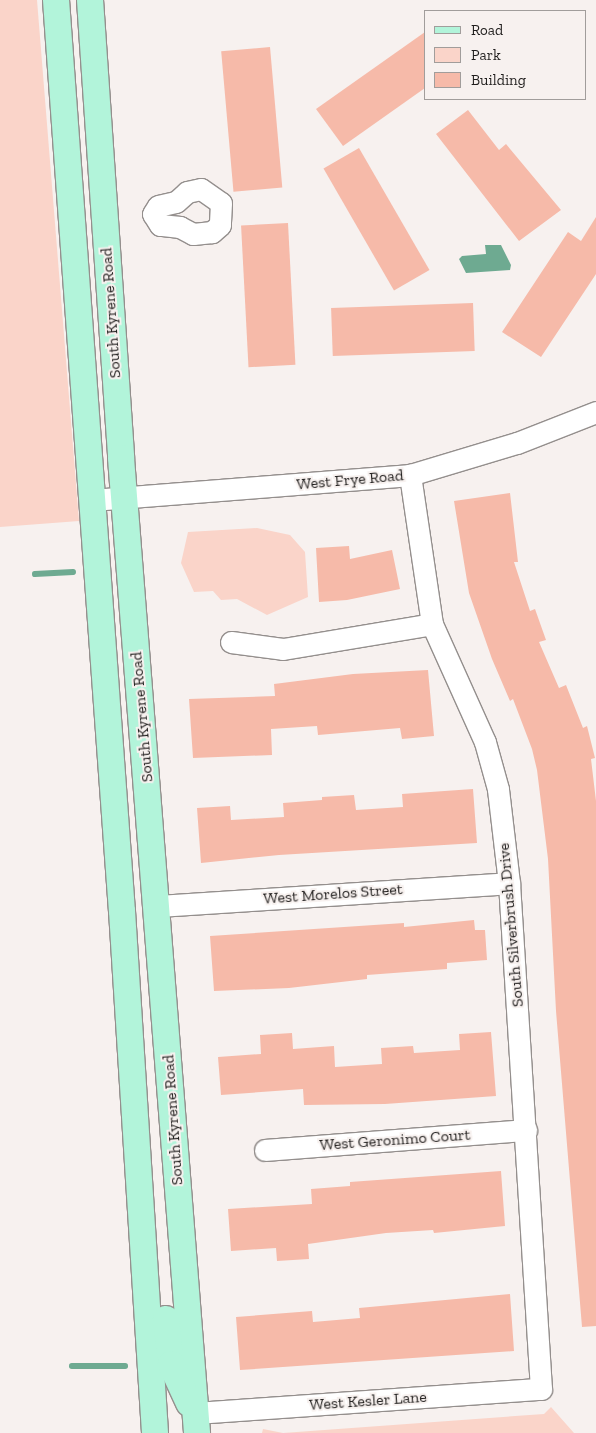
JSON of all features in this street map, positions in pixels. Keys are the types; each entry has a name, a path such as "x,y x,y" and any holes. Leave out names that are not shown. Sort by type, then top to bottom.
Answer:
{"main road":[{"name":"South Kyrene Road","path":"56,0 93,500 142,1211 155,1433"},
{"name":"South Kyrene Road","path":"90,0 124,499 196,1423"},
{"path":"142,1211 160,1236 171,1364 196,1423"}],"street":[{"name":"West Frye Road","path":"93,500 410,475 517,444 596,412"},
{"name":"South Silverbrush Drive","path":"410,475 432,624 486,742 498,789 509,883 541,1389"},
{"path":"231,642 283,649 432,624"},
{"name":"West Morelos Street","path":"157,906 509,883"},
{"name":"West Geronimo Court","path":"265,1150 526,1130"},
{"name":"West Kesler Lane","path":"196,1423 541,1389"}],"green space":[{"path":"0,0 37,0 79,521 0,527"},
{"path":"257,528 290,535 305,552 308,597 267,615 237,599 221,600 213,591 194,592 181,563 188,532"},
{"path":"551,1407 574,1433 283,1433 544,1414"},
{"path":"263,1429 283,1433 262,1433"}],"shaded area":[{"path":"485,245 501,245 511,265 510,270 466,273 459,259 462,256 486,254"}],"building":[{"path":"424,33 424,89 343,146 316,109"},
{"path":"270,47 282,187 233,192 221,51"},
{"path":"468,110 499,150 506,144 561,210 519,241 436,134"},
{"path":"359,148 430,270 394,291 323,168"},
{"path":"596,217 596,274 541,357 502,332 568,232 581,241"},
{"path":"288,223 295,365 248,367 241,225"},
{"path":"473,303 475,351 333,356 331,308"},
{"path":"510,493 518,562 514,562 530,611 535,609 546,640 539,642 559,688 566,685 583,728 587,726 595,758 591,759 596,801 596,1326 582,1327 556,1011 548,859 537,770 532,749 513,699 510,701 492,659 469,593 454,501"},
{"path":"349,546 350,559 392,550 400,589 347,600 319,602 316,548"},
{"path":"428,670 434,736 402,739 400,728 318,735 317,726 271,729 272,755 193,758 189,699 275,696 274,684 353,674"},
{"path":"473,789 477,843 279,855 201,863 197,808 230,806 231,820 284,817 283,803 322,800 322,797 354,795 356,810 403,807 402,794"},
{"path":"474,920 475,930 485,930 487,960 447,963 447,969 367,975 367,979 289,988 214,991 210,936 404,923 404,927"},
{"path":"491,1032 496,1096 385,1104 304,1105 303,1089 221,1095 218,1057 261,1054 260,1035 292,1033 293,1049 334,1046 335,1067 382,1064 381,1048 413,1046 414,1053 460,1050 459,1034"},
{"path":"501,1171 505,1226 434,1233 433,1230 386,1233 308,1244 309,1259 277,1261 276,1248 231,1251 228,1209 312,1204 311,1189 350,1186 350,1182"},
{"path":"510,1294 514,1351 240,1370 236,1317 312,1311 313,1322 360,1318 359,1308"}],"waterway":[{"path":"35,574 73,572"},
{"path":"72,1366 125,1366"}]}
